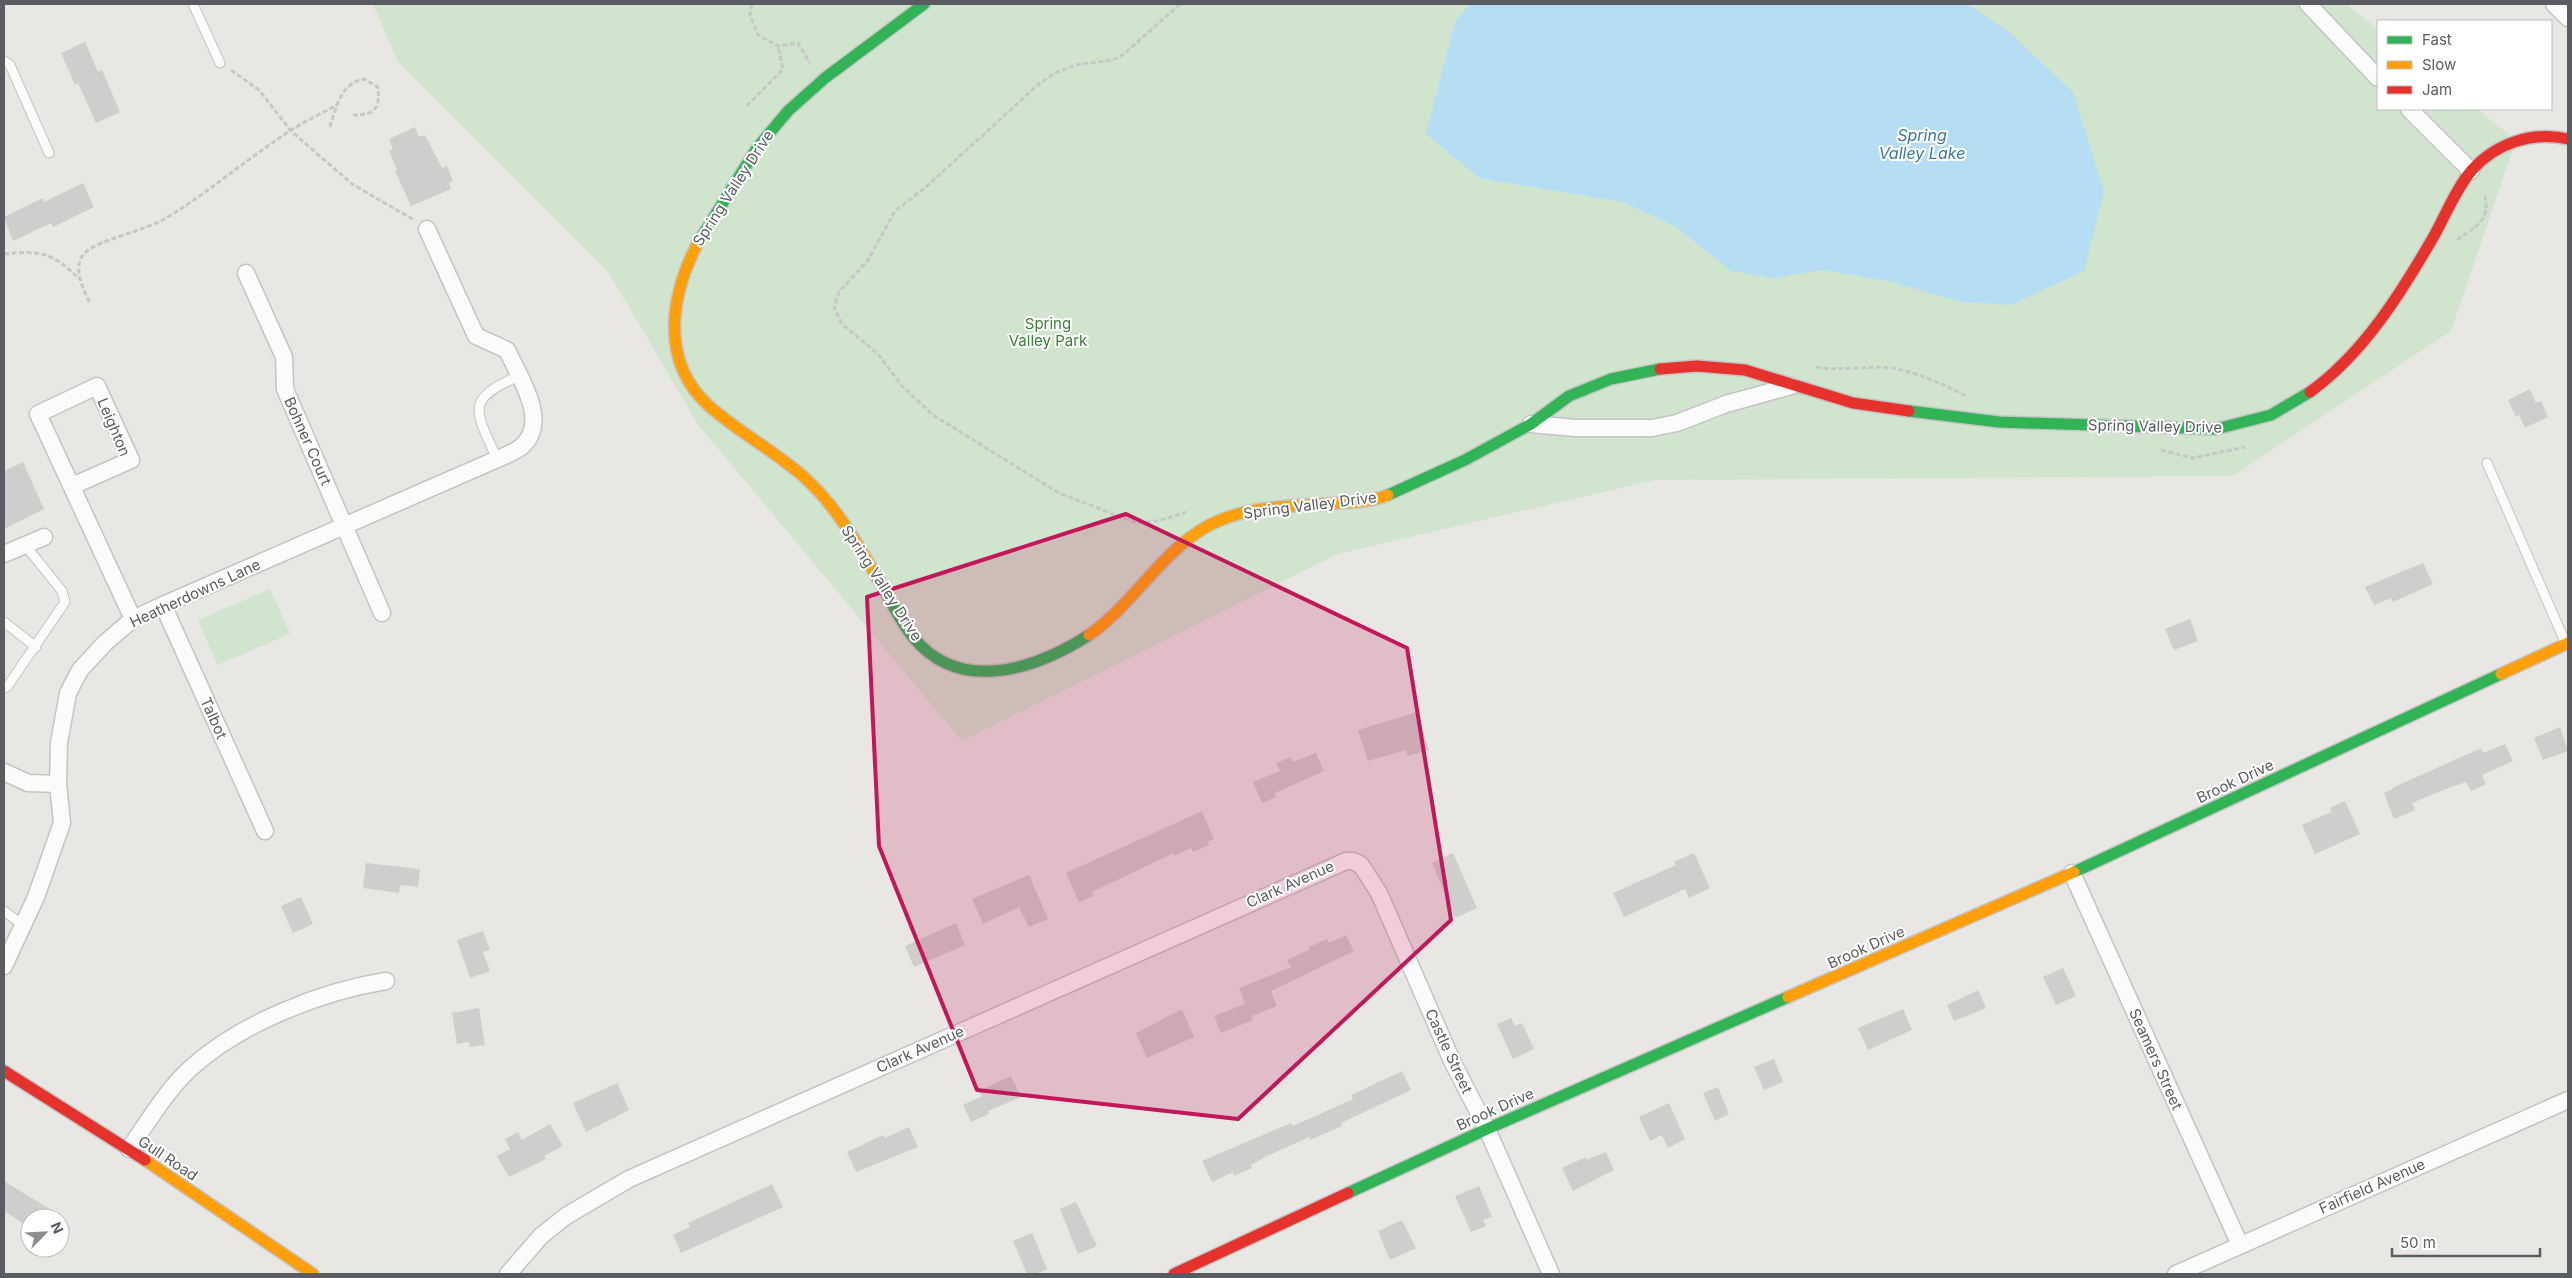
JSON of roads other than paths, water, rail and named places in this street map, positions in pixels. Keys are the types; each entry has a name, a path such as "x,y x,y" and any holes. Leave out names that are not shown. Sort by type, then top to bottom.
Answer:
{"street":[{"name":"Spring Valley Drive","path":"924,4 826,78 771,130 703,231 689,257 678,290 674,314 673,347 692,387 707,406 790,464 828,502 849,530 912,636 944,663 961,671 981,673 1016,666 1063,652 1092,634 1186,540 1201,529 1246,511 1354,502 1384,496 1465,460 1531,424 1569,396 1611,379 1654,369 1697,366 1745,370 1791,386 1853,403 1999,422 2216,429 2248,424 2277,412 2306,396 2338,369 2362,344 2400,290 2471,171 2501,147 2516,140 2546,135 2568,139"},
{"path":"2308,4 2377,77"},
{"path":"2554,4 2568,18"},
{"path":"2410,110 2471,171"},
{"name":"Heatherdowns Lane","path":"4,966 47,868 62,823 61,796 58,784 59,743 68,693 80,670 104,642 133,619 163,605 497,459 522,446 534,428 534,412 507,350 476,336 427,229"},
{"name":"Bohner Court","path":"246,273 284,357 285,389 382,613"},
{"name":"Leighton","path":"72,486 131,460 97,386 38,414 133,619"},
{"path":"1531,424 1575,428 1652,428 1677,423 1726,404 1791,386"},
{"path":"4,554 44,536"},
{"name":"Talbot","path":"163,605 265,831"},
{"name":"Brook Drive","path":"1174,1274 1486,1129 2072,873 2567,643"},
{"path":"4,772 28,783 58,784"},
{"name":"Castle Street","path":"1353,861 1361,865 1379,893 1452,1061 1486,1129 1551,1274"},
{"name":"Clark Avenue","path":"508,1274 541,1236 566,1216 629,1179 1339,862 1353,861"},
{"name":"Seamers Street","path":"2072,873 2240,1245"},
{"path":"129,1149 180,1079 192,1066 228,1042 274,1015 338,990 386,981"},
{"name":"Gull Road","path":"4,1071 129,1149 313,1274"},
{"name":"Fairfield Avenue","path":"2176,1274 2568,1100"}],"lane":[{"path":"193,4 220,63"},
{"path":"4,60 10,64 49,153"},
{"path":"497,459 480,420 478,405 485,393 521,382"},
{"path":"2487,463 2567,643"},
{"path":"4,688 7,687 36,647 65,602 62,591 25,545"},
{"path":"4,622 36,647"},
{"path":"4,911 23,924"}],"water":[{"name":"Spring Valley Lake","path":"1470,4 1967,4 2009,32 2073,92 2104,192 2084,271 2010,305 1963,302 1887,281 1822,270 1772,278 1731,271 1675,226 1622,202 1479,178 1426,134 1455,22"}],"park label":[{"name":"Spring Valley Park","path":"1048,332"}]}
